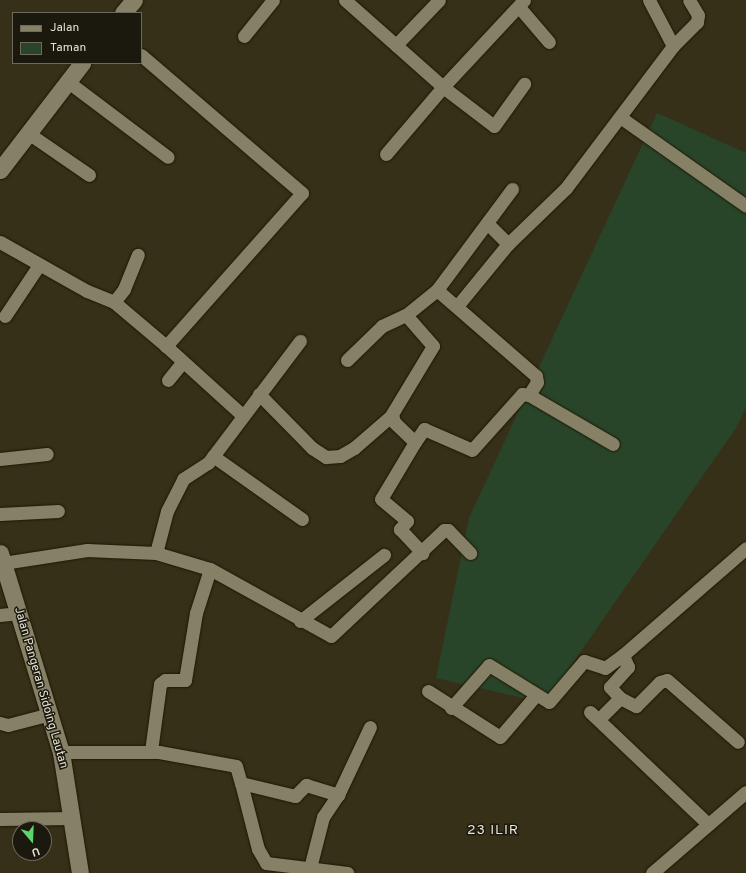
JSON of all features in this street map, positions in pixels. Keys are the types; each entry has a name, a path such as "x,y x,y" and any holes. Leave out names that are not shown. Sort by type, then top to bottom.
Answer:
{"street":[{"path":"124,12 134,0"},
{"path":"244,36 273,0"},
{"path":"345,0 443,87 494,126 524,84"},
{"path":"396,45 439,0"},
{"path":"649,0 673,46"},
{"path":"458,305 508,244 553,202 620,117 673,46 698,20 689,0"},
{"path":"386,154 443,87 521,3 550,42"},
{"path":"142,56 302,193 166,346"},
{"path":"0,170 81,64"},
{"path":"67,81 168,157"},
{"path":"620,117 746,206"},
{"path":"28,133 89,175"},
{"path":"347,360 382,326 406,315 437,290 512,189"},
{"path":"487,223 508,244"},
{"path":"0,242 39,265 114,302 166,346 182,363 242,415"},
{"path":"114,302 124,289 138,255"},
{"path":"5,316 39,265"},
{"path":"437,290 458,305 536,376 537,382 529,395"},
{"path":"259,394 317,452 334,457 347,452 391,416 433,346 406,315"},
{"path":"156,553 169,504 185,477 199,470 213,456 242,415 300,341"},
{"path":"168,380 182,363"},
{"path":"422,553 400,529 407,521 381,499 424,429 472,450 522,394 529,395 613,444"},
{"path":"391,416 415,442"},
{"path":"0,459 47,454"},
{"path":"213,456 302,519"},
{"path":"0,514 58,511"},
{"path":"2,563 87,550 156,553 210,569 296,618 334,636 446,529 470,553"},
{"path":"451,708 489,666 535,696 550,702 583,662 604,668 623,655 746,548"},
{"path":"296,618 384,555"},
{"name":"Jalan Pangeran Sidoing Lautan","path":"2,563 33,657 61,752 80,873"},
{"path":"151,751 160,684 165,680 180,682 186,674 196,613 210,569"},
{"path":"0,616 19,613"},
{"path":"623,655 628,667 610,687 620,698 634,706 660,682 667,680 738,742"},
{"path":"428,691 451,708 502,737 535,696"},
{"path":"620,698 594,716 708,824"},
{"path":"0,723 8,725 48,708"},
{"path":"310,868 323,817 338,795 370,727"},
{"path":"61,752 151,751 236,766 264,861 348,873"},
{"path":"241,784 295,796 306,785 338,795"},
{"path":"652,873 746,792"},
{"path":"0,819 72,818"}],"green space":[{"path":"657,113 746,153 746,407 736,428 545,703 436,678 469,518"}],"district":[{"name":"23 ILIR","path":"493,831"}]}
